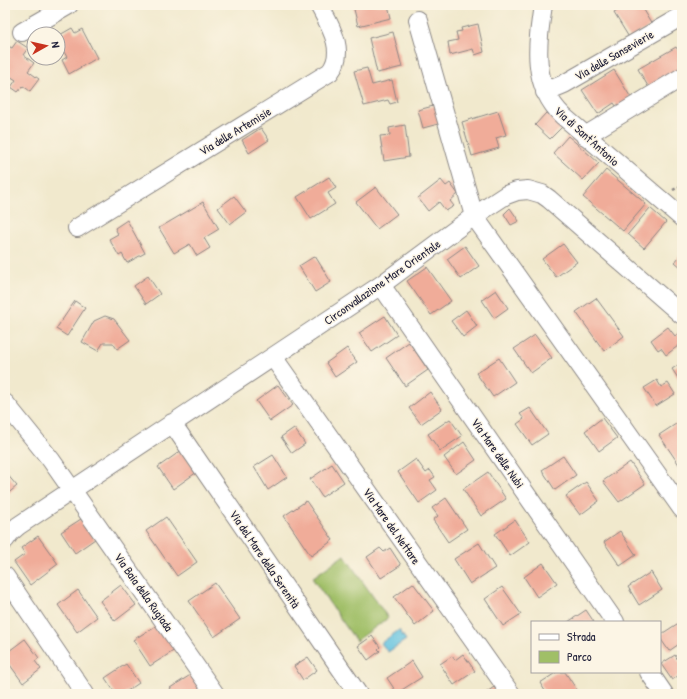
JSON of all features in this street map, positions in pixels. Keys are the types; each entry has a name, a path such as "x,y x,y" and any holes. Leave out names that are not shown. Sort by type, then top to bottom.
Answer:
{"street":[{"path":"22,32 69,5"},
{"name":"Via delle Artemisie","path":"77,228 330,72 336,60 336,42 333,32 319,5"},
{"name":"Via di Sant'Antonio","path":"543,5 537,53 540,78 545,92 556,110 682,218"},
{"name":"Via delle Sansevierie","path":"545,92 564,84 682,16"},
{"path":"418,20 474,216 682,509"},
{"path":"585,136 682,77"},
{"name":"Circonvallazione Mare Orientale","path":"5,540 14,529 381,285 474,216 513,192 528,190 542,194 682,314"},
{"name":"Via Mare delle Nubi","path":"381,285 614,621"},
{"name":"Via Mare del Nettare","path":"273,357 511,694"},
{"path":"5,403 41,447 73,490"},
{"name":"Via del Mare della Serenità","path":"172,423 358,694"},
{"name":"Via Baia della Rugiada","path":"73,490 216,694"},
{"path":"5,576 85,694"},
{"path":"650,673 664,694"}],"green space":[{"path":"344,555 388,618 356,641 312,578"}],"water":[{"path":"399,630 406,640 388,652 381,643"}],"building":[{"path":"353,5 388,5 391,18 358,26"},
{"path":"626,5 640,5 652,25 630,39 614,13"},
{"path":"478,24 484,52 475,55 473,49 450,55 448,42 458,40 456,32 462,31 461,28"},
{"path":"72,28 75,33 82,29 97,58 69,74 65,66 67,57 66,31"},
{"path":"393,32 402,67 377,73 369,38"},
{"path":"17,41 26,47 26,51 23,55 26,57 26,66 32,66 28,71 39,79 30,91 23,86 18,92 11,87 16,80 5,73 5,51 8,46 12,48"},
{"path":"676,47 682,56 682,69 649,88 638,69"},
{"path":"367,68 372,85 392,80 397,102 390,104 388,100 364,106 354,71"},
{"path":"614,70 633,101 619,110 614,103 598,114 582,90"},
{"path":"437,105 442,123 423,128 418,110"},
{"path":"498,111 506,135 496,138 499,148 472,156 462,122"},
{"path":"546,113 563,126 550,139 535,125"},
{"path":"405,125 409,157 384,161 380,136 390,135 389,128"},
{"path":"261,128 269,140 249,153 242,140"},
{"path":"568,136 599,163 583,180 553,153"},
{"path":"606,170 646,204 623,231 583,197"},
{"path":"329,177 336,188 328,193 335,204 311,219 297,197"},
{"path":"441,180 446,186 450,183 458,194 450,201 454,206 446,211 439,202 428,211 418,198"},
{"path":"376,187 397,214 377,229 356,202"},
{"path":"234,196 246,212 230,224 218,208"},
{"path":"203,202 219,229 204,238 210,248 197,256 190,244 174,253 159,228"},
{"path":"510,208 519,221 511,225 504,214"},
{"path":"650,208 666,222 644,248 628,234"},
{"path":"127,220 145,253 127,263 122,254 119,256 109,239 118,234 115,228"},
{"path":"563,244 577,262 556,277 542,259"},
{"path":"465,246 479,266 461,279 447,259"},
{"path":"682,253 682,268 675,262"},
{"path":"315,256 331,282 315,292 299,266"},
{"path":"427,267 451,301 431,315 407,281"},
{"path":"148,276 160,294 146,304 134,286"},
{"path":"496,290 508,308 494,318 482,300"},
{"path":"596,298 624,336 604,351 576,312"},
{"path":"75,301 85,308 67,336 56,329"},
{"path":"466,310 477,326 463,337 451,321"},
{"path":"105,316 114,319 130,340 117,349 113,343 103,343 98,351 82,342 94,321"},
{"path":"385,316 397,335 372,352 359,333"},
{"path":"668,327 675,336 679,333 682,337 682,343 666,355 661,348 658,350 651,340"},
{"path":"535,335 552,358 531,373 514,349"},
{"path":"409,342 428,370 405,386 386,358"},
{"path":"347,348 357,362 335,377 326,363"},
{"path":"499,358 515,382 493,397 476,373"},
{"path":"681,363 682,365 682,384 672,369"},
{"path":"657,380 661,387 668,383 675,394 656,406 644,388"},
{"path":"278,385 293,405 270,421 256,401"},
{"path":"430,392 442,409 421,424 409,408"},
{"path":"530,408 548,434 532,445 517,424 524,419 520,414"},
{"path":"602,418 617,438 599,451 585,431"},
{"path":"450,419 462,436 440,451 428,434"},
{"path":"682,420 682,469 659,435"},
{"path":"294,428 305,444 292,453 281,437"},
{"path":"464,442 476,460 456,474 444,457"},
{"path":"182,450 197,472 173,489 158,467"},
{"path":"273,455 287,477 268,490 254,467"},
{"path":"563,456 576,475 555,490 542,470"},
{"path":"416,459 426,473 430,470 435,477 430,480 437,490 419,503 398,472"},
{"path":"630,462 645,484 619,502 603,481"},
{"path":"332,464 344,482 322,497 310,479"},
{"path":"488,472 506,499 481,516 463,489"},
{"path":"6,473 17,486 5,496 5,474"},
{"path":"586,482 599,501 580,515 566,496"},
{"path":"446,498 467,529 448,542 433,520 438,516 432,508"},
{"path":"306,501 333,540 311,556 284,516"},
{"path":"166,517 197,562 177,576 146,531"},
{"path":"81,519 95,539 75,553 61,532"},
{"path":"515,520 530,542 510,556 495,534"},
{"path":"620,531 636,555 620,566 604,542"},
{"path":"38,536 58,564 30,585 14,562 25,554 21,548"},
{"path":"479,543 495,568 470,584 454,559"},
{"path":"380,548 384,552 390,548 401,565 381,578 367,557"},
{"path":"543,563 557,583 537,597 524,577"},
{"path":"651,572 662,590 639,605 628,587"},
{"path":"215,583 240,619 214,637 189,601"},
{"path":"413,583 434,611 415,626 394,597"},
{"path":"121,585 136,605 115,621 100,601"},
{"path":"502,587 521,614 503,626 485,599"},
{"path":"78,590 97,617 77,632 58,605"},
{"path":"586,610 593,621 570,621"},
{"path":"162,622 178,648 150,666 133,640"},
{"path":"680,622 682,625 682,642 669,651 661,639 661,634"},
{"path":"372,636 380,647 378,649 380,651 368,660 358,646"},
{"path":"25,639 39,658 35,661 41,669 23,683 5,658 5,654"},
{"path":"463,654 475,671 454,685 440,664 452,656 455,660"},
{"path":"675,655 679,662 682,660 682,673 672,680 661,664"},
{"path":"308,657 317,670 303,680 294,666"},
{"path":"412,661 422,677 397,693 387,678"},
{"path":"126,664 139,683 123,694 116,694 105,678"},
{"path":"555,673 566,673 577,690 571,694 547,694 540,683"},
{"path":"192,674 206,694 174,694 170,688"},
{"path":"494,687 499,694 484,694"}]}
